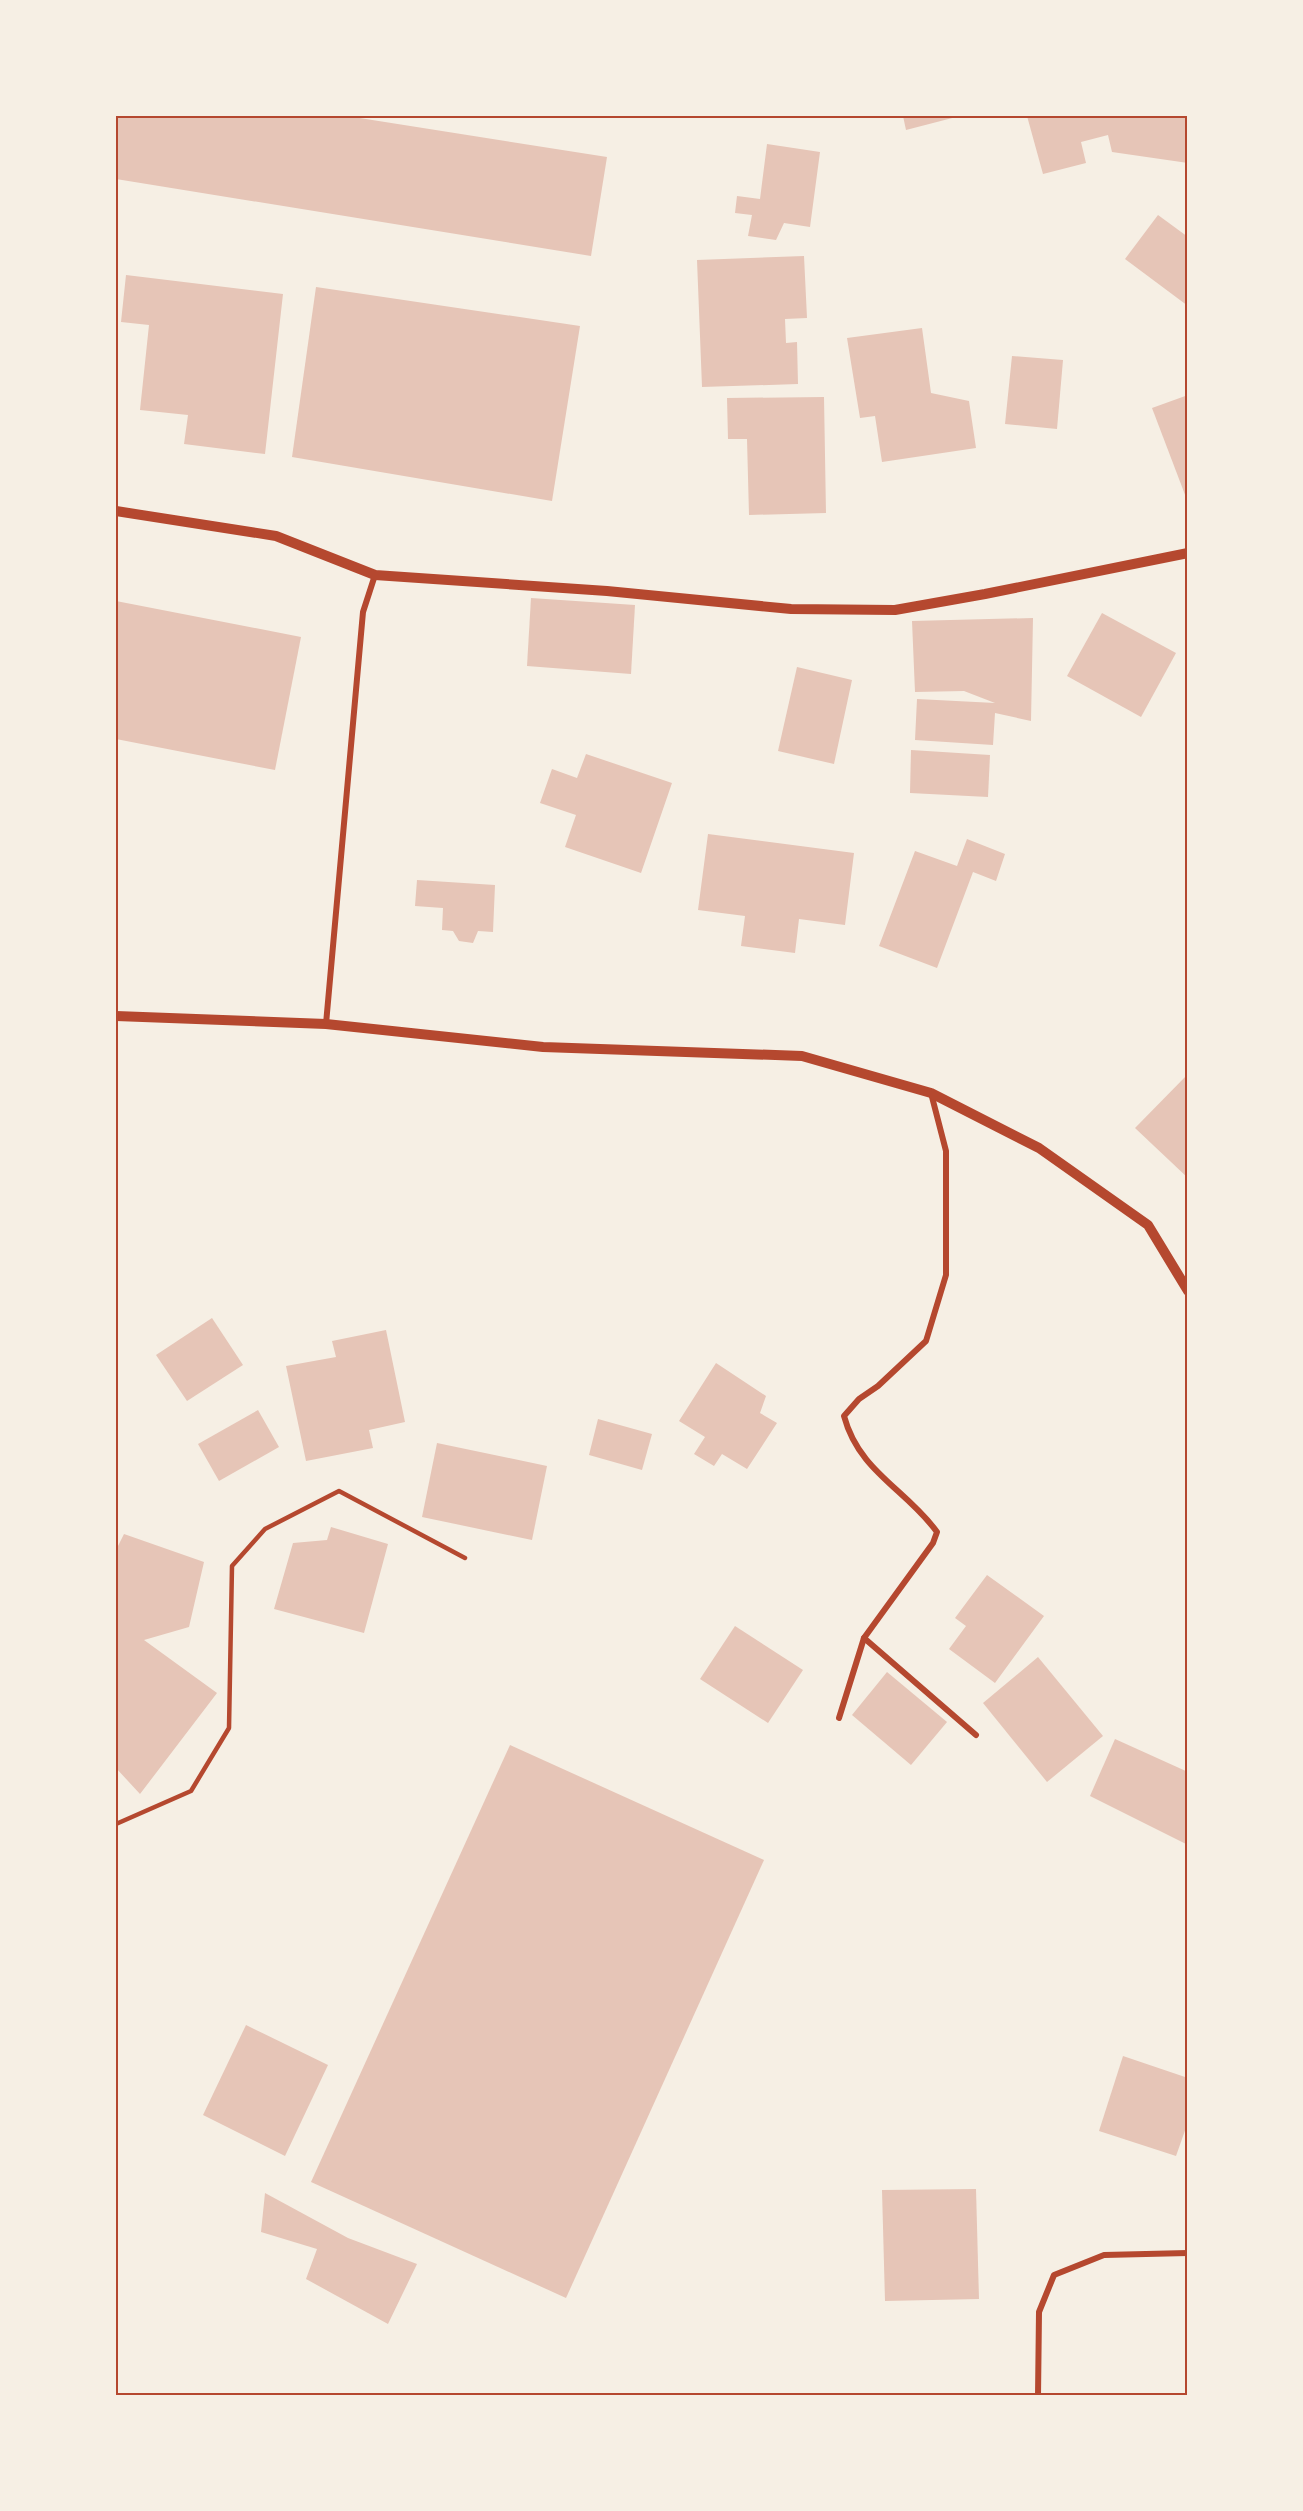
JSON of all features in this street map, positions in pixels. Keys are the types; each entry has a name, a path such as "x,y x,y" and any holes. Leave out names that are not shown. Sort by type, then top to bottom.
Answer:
{"street":[{"path":"116,511 276,536 375,575 607,591 791,609 895,610 1188,553"},
{"path":"326,1024 363,612 375,575"},
{"path":"116,1016 326,1024 543,1047 802,1056 931,1092 1039,1148 1148,1225 1188,1291"},
{"path":"839,1718 864,1638 933,1543 937,1532 930,1522 882,1479 849,1436 844,1416 859,1399 878,1386 926,1341 946,1275 946,1151 931,1092"},
{"path":"864,1638 976,1735"},
{"path":"1038,2396 1039,2312 1054,2275 1104,2255 1188,2253"}],"lane":[{"path":"116,1824 191,1791 229,1728 232,1566 265,1529 339,1491 465,1558"}],"building":[{"path":"116,116 347,116 607,157 591,256 116,179"},
{"path":"903,116 960,116 906,130"},
{"path":"1027,116 1188,116 1188,163 1112,152 1108,135 1081,142 1086,163 1043,174"},
{"path":"767,144 820,152 810,227 784,223 776,240 748,236 752,215 735,213 737,196 760,199"},
{"path":"1158,215 1188,237 1188,306 1125,259"},
{"path":"804,256 807,318 785,319 786,343 797,342 798,384 702,387 697,260"},
{"path":"126,275 283,294 265,454 184,444 188,415 140,410 149,325 121,322"},
{"path":"316,287 580,326 552,501 292,457"},
{"path":"922,328 931,393 969,401 976,448 882,462 875,416 860,418 847,338"},
{"path":"1012,356 1063,360 1057,429 1005,424"},
{"path":"1188,395 1188,500 1187,500 1152,408"},
{"path":"824,397 826,513 749,515 747,439 728,439 727,398"},
{"path":"531,598 635,605 631,674 527,666"},
{"path":"116,601 301,637 275,770 116,739"},
{"path":"1102,613 1176,653 1141,717 1067,676"},
{"path":"1033,618 1031,721 995,713 993,745 915,740 917,699 995,703 964,691 915,692 912,621"},
{"path":"797,667 852,680 834,764 778,751"},
{"path":"911,750 990,755 988,797 910,793"},
{"path":"586,754 672,783 641,873 565,847 576,815 540,803 552,769 577,778"},
{"path":"708,834 854,853 845,925 799,919 795,953 741,946 745,916 698,910"},
{"path":"967,839 1005,854 996,881 973,872 937,968 879,946 915,851 957,866"},
{"path":"417,880 495,885 493,932 478,931 473,943 459,941 453,931 442,930 443,908 415,906"},
{"path":"1188,1074 1188,1178 1135,1128"},
{"path":"212,1318 243,1365 187,1401 156,1355"},
{"path":"386,1330 405,1422 369,1430 373,1448 306,1461 286,1366 336,1357 332,1341"},
{"path":"716,1363 766,1396 760,1413 777,1423 747,1469 722,1454 714,1466 694,1454 705,1437 679,1421"},
{"path":"258,1410 279,1447 219,1481 198,1444"},
{"path":"598,1419 652,1434 642,1470 589,1455"},
{"path":"437,1443 547,1466 532,1540 422,1517"},
{"path":"331,1527 388,1544 364,1633 274,1609 293,1543 327,1540"},
{"path":"124,1534 204,1562 189,1627 144,1640 217,1693 140,1794 116,1768 116,1550"},
{"path":"987,1575 1044,1616 995,1683 949,1649 966,1626 955,1618"},
{"path":"735,1626 803,1670 768,1723 700,1679"},
{"path":"1038,1657 1103,1736 1047,1782 983,1703"},
{"path":"887,1672 947,1722 911,1765 852,1715"},
{"path":"1115,1739 1188,1772 1188,1845 1090,1796"},
{"path":"510,1745 764,1860 566,2298 311,2182"},
{"path":"246,2025 328,2065 285,2156 203,2115"},
{"path":"1123,2056 1188,2078 1188,2122 1176,2156 1099,2131"},
{"path":"976,2189 979,2299 885,2301 882,2190"},
{"path":"265,2193 348,2238 417,2264 388,2324 306,2279 317,2249 261,2232"}]}
